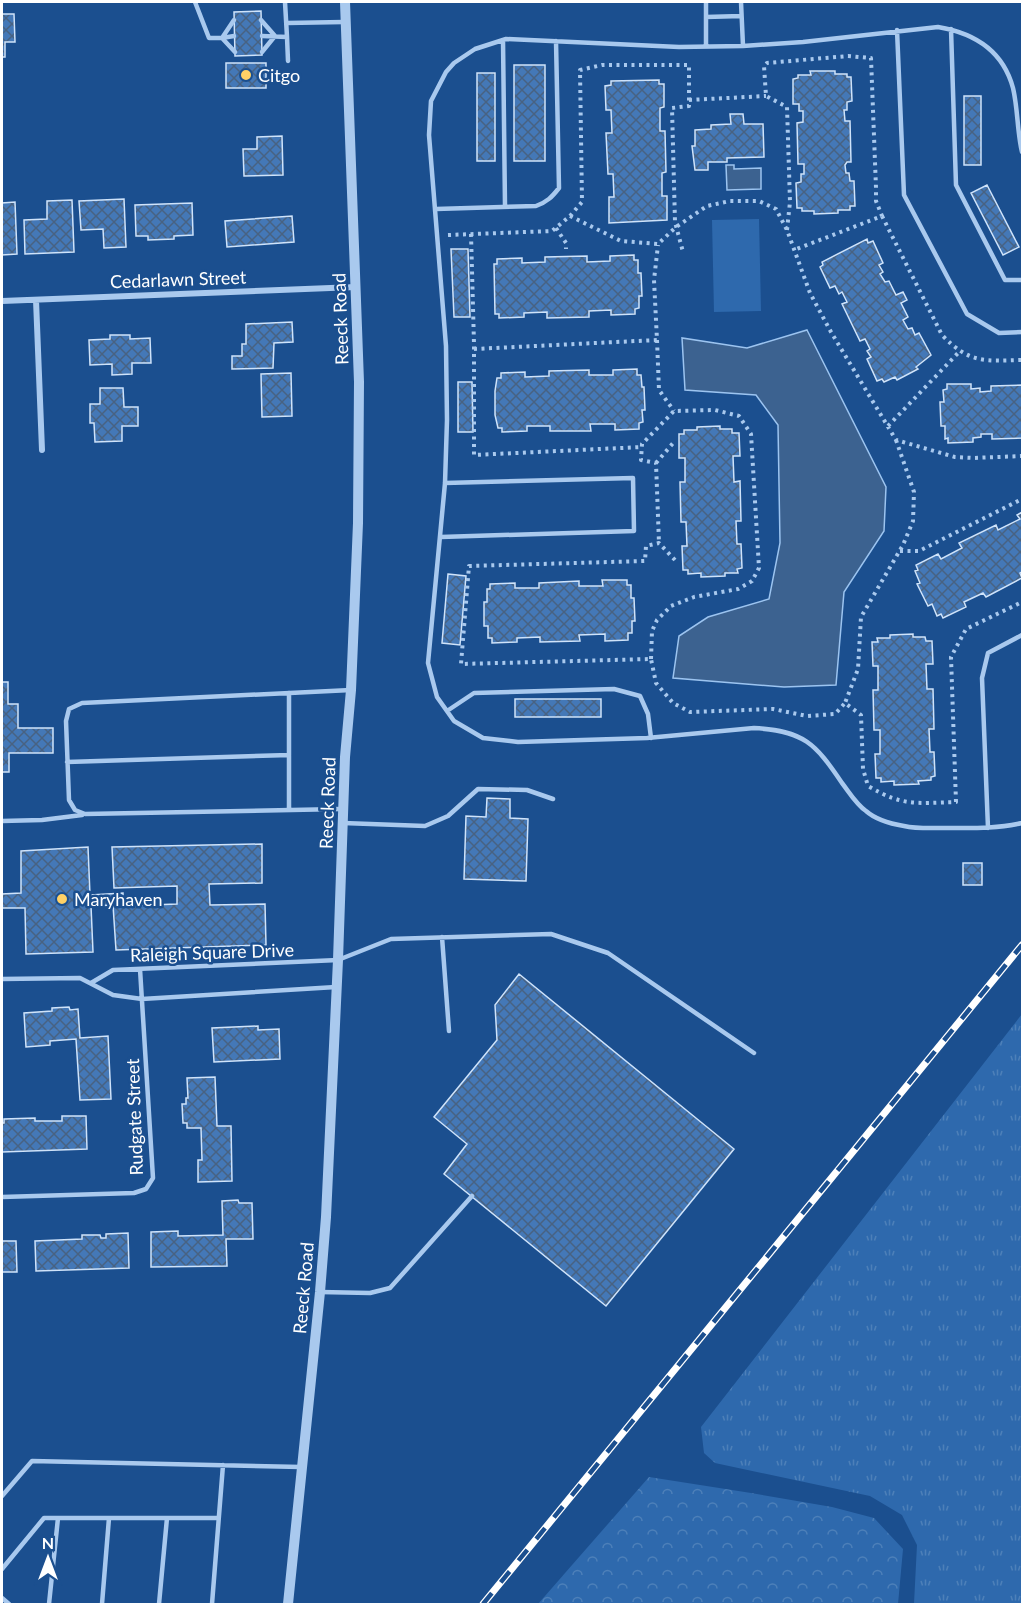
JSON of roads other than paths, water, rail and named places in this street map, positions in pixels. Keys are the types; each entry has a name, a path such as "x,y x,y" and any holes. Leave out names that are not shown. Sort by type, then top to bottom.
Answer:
{"street":[{"name":"Reeck Road","path":"288,1605 320,1292 337,987 359,468 356,287 345,2"},
{"name":"Cedarlawn Street","path":"2,301 356,287"},
{"path":"36,300 42,450"}],"lane":[{"path":"195,2 209,38 234,36"},
{"path":"285,2 288,61"},
{"path":"706,2 706,46"},
{"path":"741,2 743,45"},
{"path":"706,17 741,16"},
{"path":"222,38 234,20"},
{"path":"261,20 275,36"},
{"path":"287,23 346,22"},
{"path":"1023,152 1013,88 1005,67 981,42 958,30 938,27 803,42 679,47 503,40 475,49 454,63 438,85 431,101 429,135 446,346 447,420 446,483 428,663 437,697 454,721 483,738 518,742 651,738 754,728 788,732 804,738 815,747 855,800 879,819 915,828 988,828 1023,823"},
{"path":"951,29 956,185 1005,280 1023,280"},
{"path":"897,30 904,195 967,314 999,333 1023,332"},
{"path":"262,36 287,37"},
{"path":"262,52 275,36"},
{"path":"222,38 235,52"},
{"path":"503,40 505,207"},
{"path":"436,209 536,206 544,203 559,188 556,41"},
{"path":"441,537 634,531 633,477 446,483"},
{"path":"988,828 982,678 988,653 1023,635"},
{"path":"447,711 474,693 614,689 640,696 648,714 651,738"},
{"path":"85,814 75,810 69,800 66,721 69,709 82,703 351,690"},
{"path":"289,693 289,810"},
{"path":"68,762 289,755"},
{"path":"343,823 425,826 448,816 478,789 527,790 553,799"},
{"path":"2,821 42,820 85,814 343,808"},
{"name":"Raleigh Square Drive","path":"91,983 113,969 338,960 391,939 550,934 608,953 754,1053"},
{"path":"442,937 449,1031"},
{"name":"Rudgate Street","path":"2,1197 134,1193 147,1189 153,1178 140,969"},
{"path":"2,979 80,978 113,995 142,999 337,987"},
{"path":"320,1292 370,1293 390,1288 472,1196"},
{"path":"2,1496 32,1461 301,1467"},
{"path":"212,1605 223,1465"},
{"path":"2,1569 45,1518 218,1518"},
{"path":"49,1605 58,1518"},
{"path":"102,1605 109,1518"},
{"path":"159,1605 167,1518"},
{"path":"2,1598 9,1605"}],"railway":[{"path":"483,1604 1022,945"}],"place":[{"name":"Citgo","path":"246,75"},
{"name":"Maryhaven","path":"62,899"}]}
